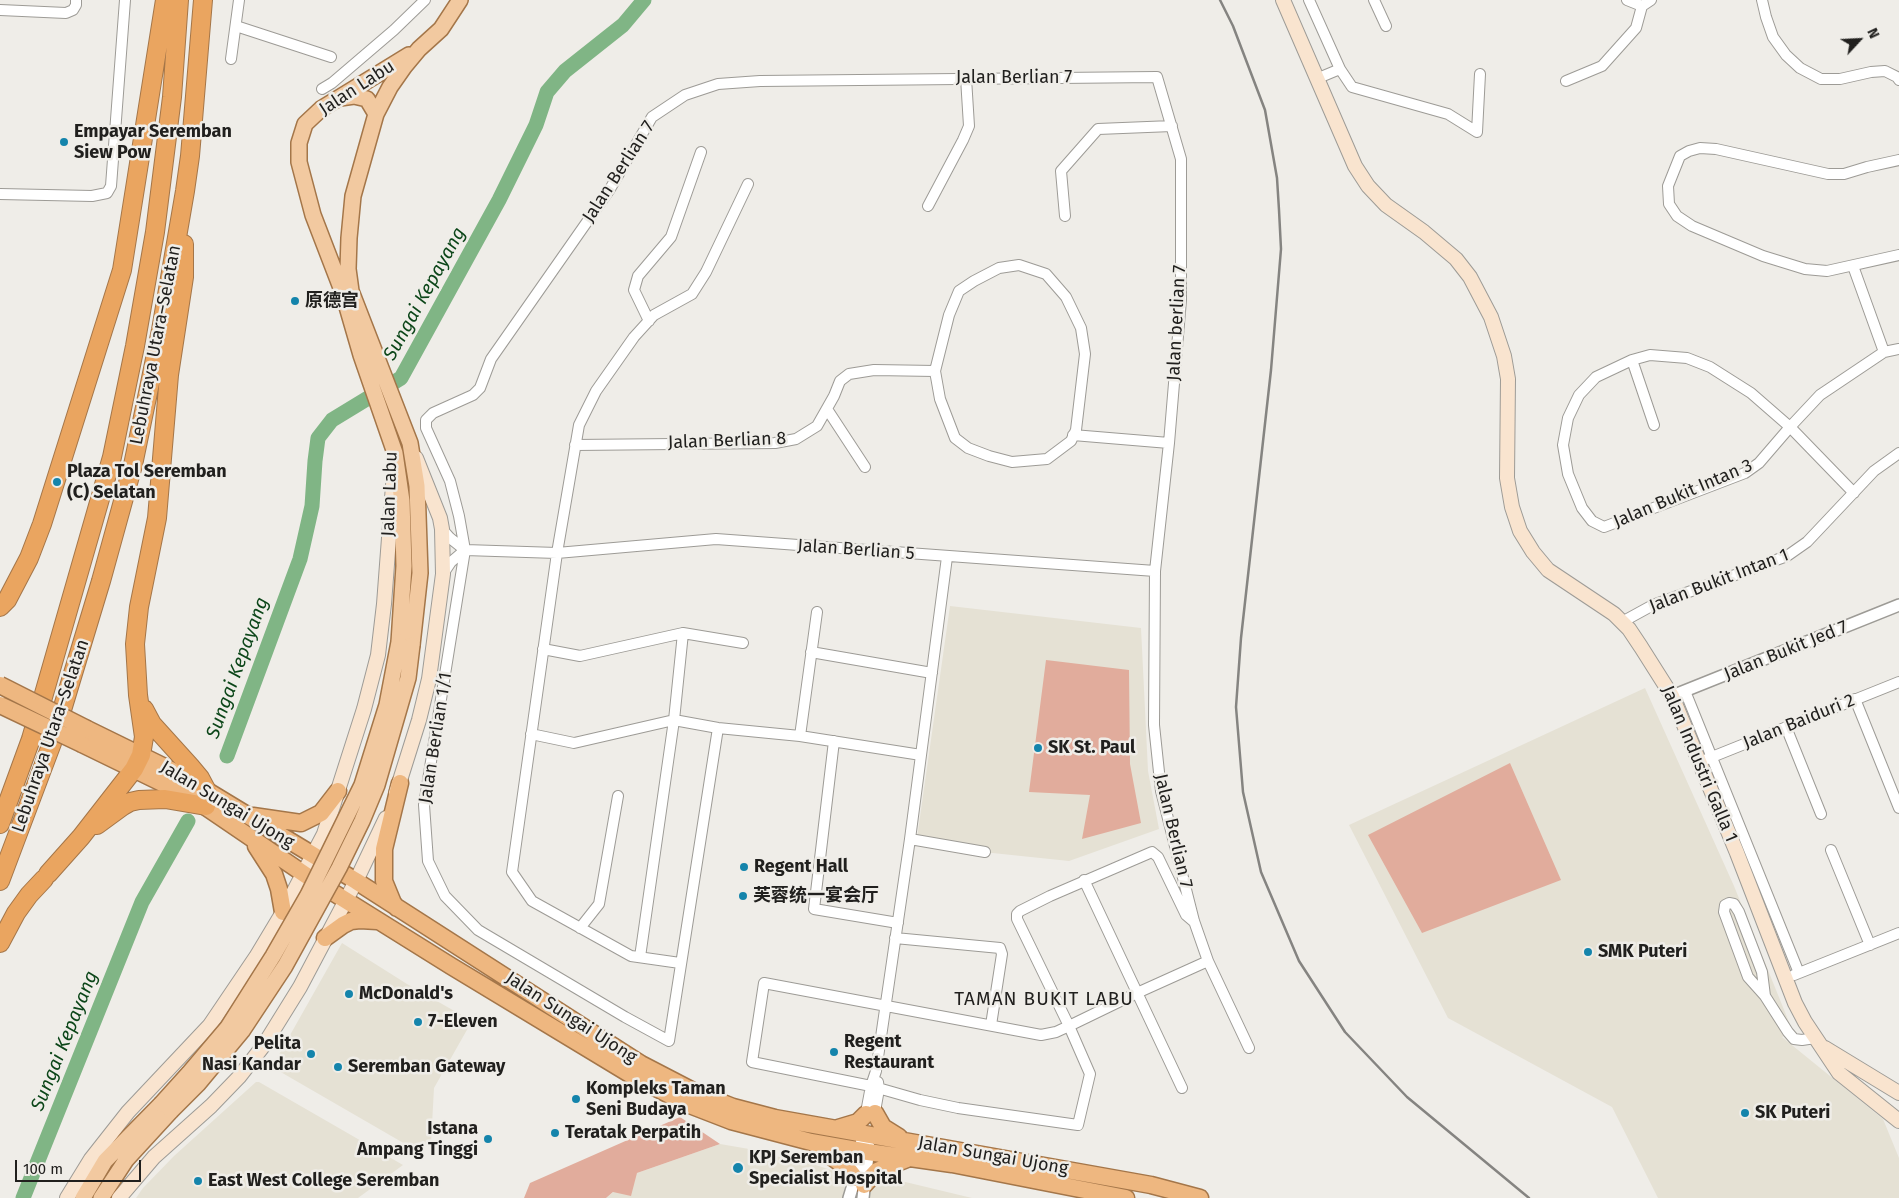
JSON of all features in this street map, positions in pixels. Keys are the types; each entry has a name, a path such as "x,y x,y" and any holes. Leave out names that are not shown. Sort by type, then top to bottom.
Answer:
{"highway":[{"path":"0,607 7,600 29,558 42,524 122,270 165,0"},
{"name":"Lebuhraya Utara–Selatan","path":"0,824 31,739 112,457 136,346 155,232 172,97 179,0"},
{"name":"Lebuhraya Utara–Selatan","path":"0,881 52,743 116,530 147,399 190,156 203,0"},
{"path":"0,943 16,913 29,895 81,837 137,762 144,737 138,695 135,644 139,607 157,518 169,375 184,277 185,191"},
{"name":"Jalan Sungai Ujong","path":"0,686 84,736 201,795 356,881 641,1064 694,1092 742,1109 775,1118 1151,1185 1200,1198"},
{"path":"81,837 130,802 201,795 190,766 152,724 138,695"},
{"name":"Jalan Sungai Ujong","path":"0,704 84,736"},
{"path":"0,796 31,739"},
{"path":"399,910 388,892 384,881 384,849 400,783"},
{"path":"236,815 301,822 321,813 338,791"},
{"name":"Jalan Sungai Ujong","path":"236,815 249,836 303,873 633,1076 687,1104 732,1121 811,1142 864,1152 952,1164 1126,1198"},
{"path":"249,836 264,856 274,874 283,912"},
{"path":"325,938 351,921 380,921"},
{"path":"836,1129 853,1124 870,1114 883,1127 904,1140"},
{"path":"811,1142 847,1168 861,1187 877,1171 909,1158"}],"main road":[{"name":"Jalan Industri Galla 1","path":"1283,0 1341,137 1355,166 1368,186 1386,205 1424,232 1456,259 1470,277 1491,317 1504,356 1508,379 1507,478 1512,508 1520,531 1533,552 1548,570 1596,601 1622,622 1679,694 1706,760 1737,853 1794,1003 1839,1073 1899,1121"},
{"name":"Jalan Labu","path":"67,1198 91,1159 128,1112 210,1025 256,957 283,912 324,834 332,810 364,709 378,655 384,604 395,453 351,291 348,269 353,196 376,114 390,86 419,49 441,29 457,1"},
{"name":"Jalan Labu","path":"120,1198 154,1157 211,1106 248,1066 264,1045 293,999 380,832 400,783 419,720 429,679 443,574 442,529 437,508 407,436 368,355 342,293 313,215 299,162 299,143 305,124 321,109 419,49"},
{"path":"338,98 354,96 367,99 376,114"},
{"path":"405,643 420,573 417,486 407,436"},
{"path":"84,1198 105,1161 166,1107 198,1084 242,1031 285,966 362,822 377,785 408,678 405,643 402,501 395,453"},
{"path":"332,810 335,831 337,836 343,840 350,842 364,840 380,832"},
{"path":"283,912 298,899 308,898 314,901 320,908 323,917 325,938"},
{"path":"1818,1041 1899,1094"},
{"path":"101,1198 126,1160 166,1107"}],"street":[{"path":"0,10 66,13 73,10 76,0"},
{"path":"0,194 92,196 107,193 111,186 125,0"},
{"path":"231,59 239,0"},
{"path":"322,89 332,83 394,30 424,0"},
{"path":"1309,0 1340,69 1352,87 1448,114 1477,132 1480,74"},
{"path":"1374,0 1386,26"},
{"path":"1627,0 1642,6"},
{"path":"1566,81 1602,66 1636,28 1642,6 1651,0"},
{"path":"1762,0 1773,36 1786,55 1800,68 1821,79 1840,80 1871,72 1885,71 1899,80"},
{"path":"236,26 331,57"},
{"path":"1316,78 1340,69"},
{"name":"Jalan Berlian 7","path":"465,550 450,481 426,428 426,420 433,413 473,395 480,388 491,359 610,189 652,117 684,96 718,84 760,81 1157,77"},
{"name":"Jalan berlian 7","path":"1155,571 1169,443 1181,300 1181,159 1157,77"},
{"path":"928,206 969,126 966,78"},
{"path":"1065,216 1061,171 1098,129 1172,126"},
{"path":"1899,160 1844,174 1828,174 1716,149 1700,148 1680,156 1668,186 1669,204 1677,216 1692,226 1763,256 1805,269 1827,272 1899,255"},
{"path":"650,321 634,290 638,276 670,237 701,152"},
{"path":"718,728 680,963 631,956 532,901 512,872 557,553 579,425 596,391 634,337 654,316 692,294 706,272 748,184"},
{"path":"1019,265 1046,274 1066,297 1081,328 1085,354 1076,430 1070,441 1047,459 1031,462 1012,462 968,448 955,438 948,423 940,399 935,371 948,315 959,291 999,268 1019,265"},
{"path":"1853,266 1884,352"},
{"name":"Jalan Bukit Intan 3","path":"1632,360 1596,377 1579,395 1568,418 1563,445 1568,474 1582,508 1592,521 1604,527 1745,473 1759,463 1820,395 1884,352 1899,349"},
{"path":"1654,425 1632,360 1650,355 1687,358 1710,367 1751,393 1790,427 1854,493"},
{"name":"Jalan Berlian 8","path":"575,444 775,443 796,439 817,426 840,382 849,374 874,370 935,371"},
{"path":"827,409 865,467"},
{"path":"1073,435 1169,443"},
{"name":"Jalan Bukit Intan 1","path":"1622,622 1653,605 1787,556 1808,542 1874,471 1899,453"},
{"path":"442,529 465,550 451,562 443,574"},
{"name":"Jalan Berlian 5","path":"465,550 557,553 716,539 1155,571"},
{"name":"Jalan Berlian 1/1","path":"465,550 424,805 428,861 445,896 478,930 624,1018 669,1041 680,963"},
{"path":"849,1198 861,1187 864,1152 875,1088 910,839 947,557"},
{"name":"Jalan Berlian 7","path":"1155,571 1154,725 1161,791 1194,921 1208,961 1249,1048"},
{"name":"Jalan Bukit Jed 7","path":"1679,694 1898,607"},
{"path":"800,736 817,612"},
{"path":"543,649 580,656 683,633 744,643"},
{"path":"640,957 674,720 683,633"},
{"path":"811,652 932,673"},
{"name":"Jalan Baiduri 2","path":"1706,760 1899,682"},
{"path":"1855,699 1899,808"},
{"path":"531,734 574,743 674,720 718,728 800,736 921,755"},
{"path":"1786,728 1821,814"},
{"path":"834,741 814,909 898,922"},
{"path":"1706,760 1799,973"},
{"path":"580,928 598,904 618,796"},
{"path":"910,839 984,852"},
{"path":"1831,850 1870,945"},
{"path":"1194,921 1186,915 1158,857 1152,852 1084,880 1020,910 1017,914 1017,919 1069,1026 1090,1074 1078,1125 958,1108 752,1062 764,983 1041,1035 1056,1032 1069,1026 1137,994 1208,961"},
{"path":"1084,880 1182,1088"},
{"path":"1765,996 1762,972 1739,912 1734,904 1729,903 1725,906 1724,912 1748,976 1765,996 1794,1039 1818,1041"},
{"path":"1784,979 1899,933"},
{"path":"895,938 1000,948 1002,954 991,1025"}],"shaded area":[{"name":"SK St. Paul","path":"950,606 1141,628 1148,771 1159,829 1069,861 916,845"},
{"path":"1046,660 1129,670 1130,764 1141,823 1082,839 1090,795 1029,792"},
{"name":"SMK Puteri","path":"1645,688 1734,886 1793,1032 1782,1037 1883,1119 1899,1158 1899,1198 1658,1198 1612,1107 1448,1018 1349,825"},
{"path":"1510,763 1561,880 1422,933 1368,835"},
{"name":"Seremban Gateway","path":"342,943 407,984 472,1021 434,1088 431,1143 419,1152 272,1067"},
{"path":"256,1082 403,1165 358,1198 136,1198 143,1188 174,1156"},
{"path":"680,1117 720,1144 637,1173 631,1196 613,1192 606,1198 524,1198 530,1183"},
{"name":"KPJ Seremban Specialist Hospital","path":"720,1144 810,1163 846,1175 843,1198 606,1198 637,1173"},
{"path":"872,1174 972,1198 865,1198"}],"waterway":[{"name":"Sungai Kepayang","path":"227,756 300,559 312,506 318,438 332,420 401,378 499,200 536,125 547,92 565,71 623,25 644,0"},
{"name":"Sungai Kepayang","path":"23,1198 142,902 188,821"}],"railway":[{"path":"1220,0 1233,26 1265,110 1277,178 1281,249 1271,370 1241,638 1236,707 1243,792 1261,872 1299,961 1345,1032 1407,1097 1529,1198"}],"place":[{"name":"Empayar Seremban Siew Pow","path":"64,142"},
{"name":"原德宫","path":"295,301"},
{"name":"Plaza Tol Seremban (C) Selatan","path":"57,482"},
{"name":"SK St. Paul","path":"1038,748"},
{"name":"Regent Hall","path":"744,867"},
{"name":"芙蓉统一宴会厅","path":"743,896"},
{"name":"SMK Puteri","path":"1588,952"},
{"name":"McDonald's","path":"349,994"},
{"name":"7-Eleven","path":"418,1022"},
{"name":"Regent Restaurant","path":"834,1052"},
{"name":"Pelita Nasi Kandar","path":"311,1054"},
{"name":"Seremban Gateway","path":"338,1067"},
{"name":"Kompleks Taman Seni Budaya","path":"576,1099"},
{"name":"SK Puteri","path":"1745,1113"},
{"name":"Teratak Perpatih","path":"555,1133"},
{"name":"Istana Ampang Tinggi","path":"488,1139"},
{"name":"KPJ Seremban Specialist Hospital","path":"738,1168"},
{"name":"East West College Seremban","path":"198,1181"}],"district":[{"name":"TAMAN BUKIT LABU","path":"1044,1000"}]}
